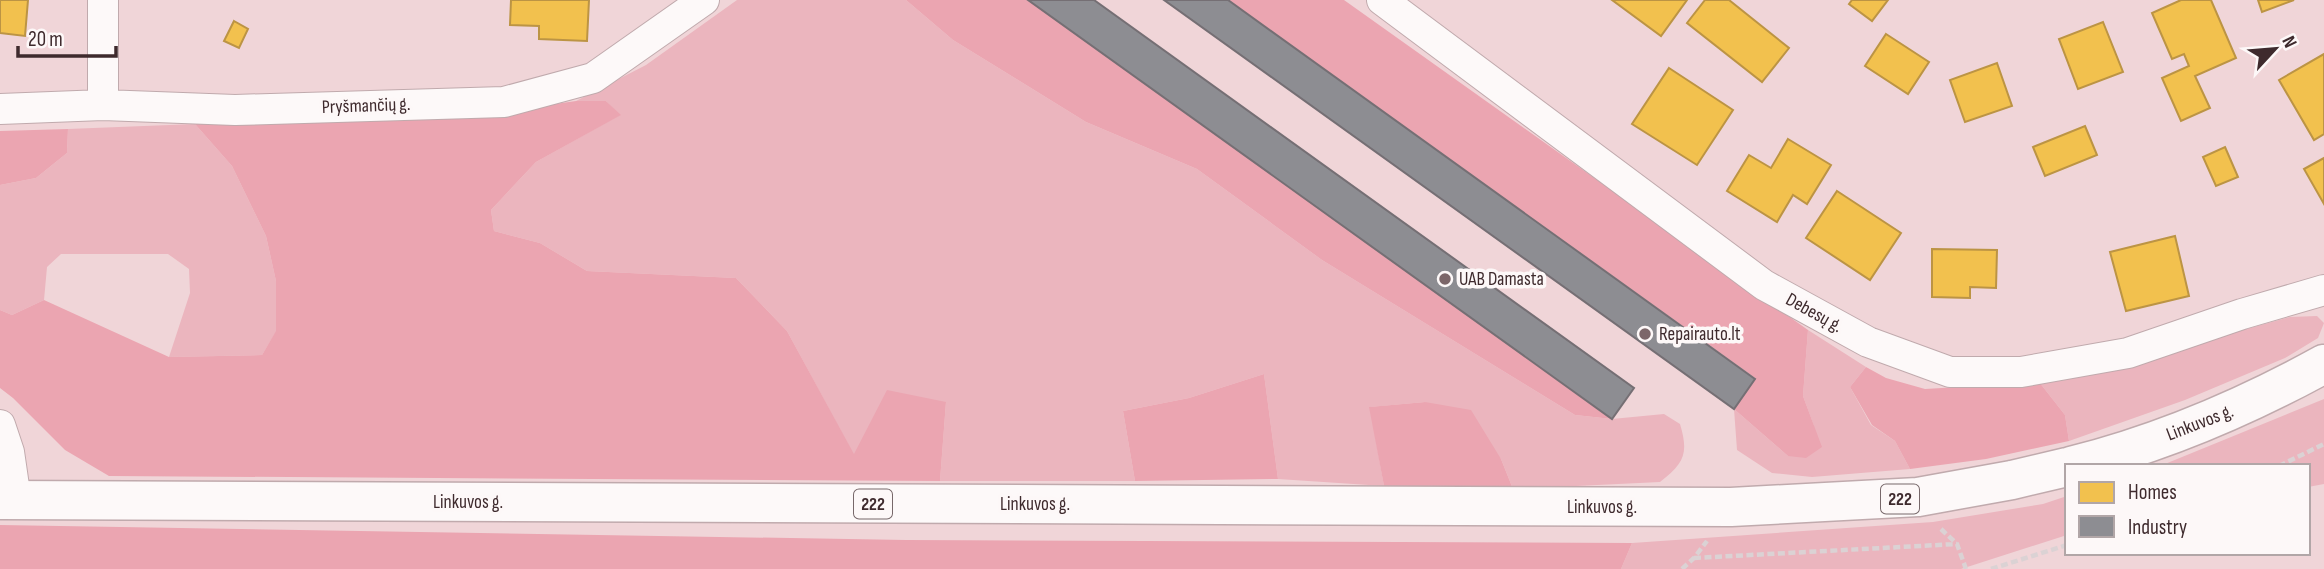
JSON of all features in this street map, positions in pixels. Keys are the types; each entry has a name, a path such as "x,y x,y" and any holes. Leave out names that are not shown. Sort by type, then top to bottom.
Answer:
{"main road":[{"name":"Linkuvos g.","path":"2076,464 2116,453 2232,411 2324,364"},
{"name":"Linkuvos g.","path":"8,500 1731,507 1917,497 2065,467"}],"street":[{"path":"103,0 103,105"},
{"name":"Pryšmančių g.","path":"0,109 103,105 235,110 504,102 593,78 704,0"},
{"name":"Debesų g.","path":"1382,0 1764,285 1868,342 1950,372 2021,372 2128,353 2242,314 2324,291"},
{"path":"0,425 9,452 8,500"}],"path":[{"path":"2283,464 2324,444"},
{"path":"1933,522 1957,544 1966,569"},
{"path":"1682,569 1695,558 1957,544"},
{"path":"1991,569 2065,546"}],"shaded area":[{"path":"737,0 906,0 953,40 1086,122 1197,169 1322,260 1575,415 1612,419 1664,414 1680,424 1684,443 1682,457 1675,469 1660,482 1513,489 1501,459 1425,402 1370,407 1384,486 1278,479 1264,374 1189,398 1123,411 1135,481 940,481 946,402 854,455 787,331 736,278 587,271 540,243 494,231 491,210 536,162 620,115 606,101 576,101 646,65"},
{"path":"906,0 1028,0 1612,419 1575,415 1322,260 1197,169 1086,122 953,40"},
{"path":"1228,0 1344,0 1808,330 1803,396 1822,447 1806,458 1788,456 1734,409 1755,378"},
{"path":"576,101 606,101 621,115 536,162 491,210 494,231 540,243 587,271 736,278 787,331 854,454 887,390 946,402 940,481 109,476 65,450 0,388 0,310 12,315 44,300 169,357 262,355 276,331 276,281 266,236 232,166 195,124 458,118"},
{"path":"195,124 232,166 266,236 276,281 276,332 262,355 169,357 190,293 189,269 168,254 61,254 47,267 44,300 12,315 0,310 0,185 36,178 67,153 68,129"},
{"path":"68,129 67,153 36,178 0,185 0,131"},
{"path":"2317,316 2324,323 2318,338 2285,358 2185,400 2069,441 2065,415 2036,378 2203,341 2290,317"},
{"path":"1808,330 1866,367 1850,387 1871,425 1895,441 1910,469 1812,477 1772,473 1737,450 1734,409 1788,456 1814,426 1803,396"},
{"path":"1866,367 1886,378 1925,389 2036,378 2065,415 2069,441 1986,459 1910,469 1895,441 1872,425 1850,387"},
{"path":"1264,374 1278,479 1135,481 1123,411 1189,398"},
{"path":"2324,399 2324,484 2310,487 2310,464 2165,464"},
{"path":"1425,402 1471,410 1501,459 1513,489 1384,486 1369,407"},
{"path":"2065,497 2065,536 1961,569 1621,569 1632,543 1933,522 2043,504"},
{"path":"0,525 906,540 1632,543 1621,569 0,569"}],"building: Homes":[{"path":"0,0 28,0 25,36 0,33"},
{"path":"511,0 589,0 587,41 539,39 539,26 510,25"},
{"path":"1612,0 1687,0 1661,36"},
{"path":"1705,0 1729,0 1789,48 1762,82 1687,23"},
{"path":"1852,0 1888,0 1872,21 1849,4"},
{"path":"2181,0 2211,0 2236,58 2195,76 2210,108 2181,121 2162,78 2189,66 2184,54 2172,59 2152,13"},
{"path":"2258,0 2294,0 2262,12"},
{"path":"234,21 248,29 239,48 224,41"},
{"path":"2103,22 2123,72 2078,89 2059,39"},
{"path":"1886,34 1929,62 1908,94 1865,66"},
{"path":"2324,54 2324,134 2314,140 2279,80"},
{"path":"1997,63 2012,106 1965,122 1950,80"},
{"path":"1669,68 1733,110 1697,165 1632,124"},
{"path":"2085,126 2097,155 2045,176 2033,147"},
{"path":"1788,139 1831,165 1807,204 1793,195 1777,222 1727,191 1749,155 1771,168"},
{"path":"2225,147 2238,177 2216,186 2203,157"},
{"path":"2324,158 2324,204 2304,169"},
{"path":"1837,191 1901,233 1870,280 1806,238"},
{"path":"2175,236 2189,296 2126,311 2110,252"},
{"path":"1932,249 1997,250 1996,288 1970,287 1970,298 1932,297"}],"building: Industry":[{"path":"1028,0 1094,0 1634,388 1612,419"},
{"path":"1164,0 1228,0 1755,379 1734,409"}],"place":[{"name":"UAB Damasta","path":"1445,279"},
{"name":"Repairauto.lt","path":"1645,334"}]}
